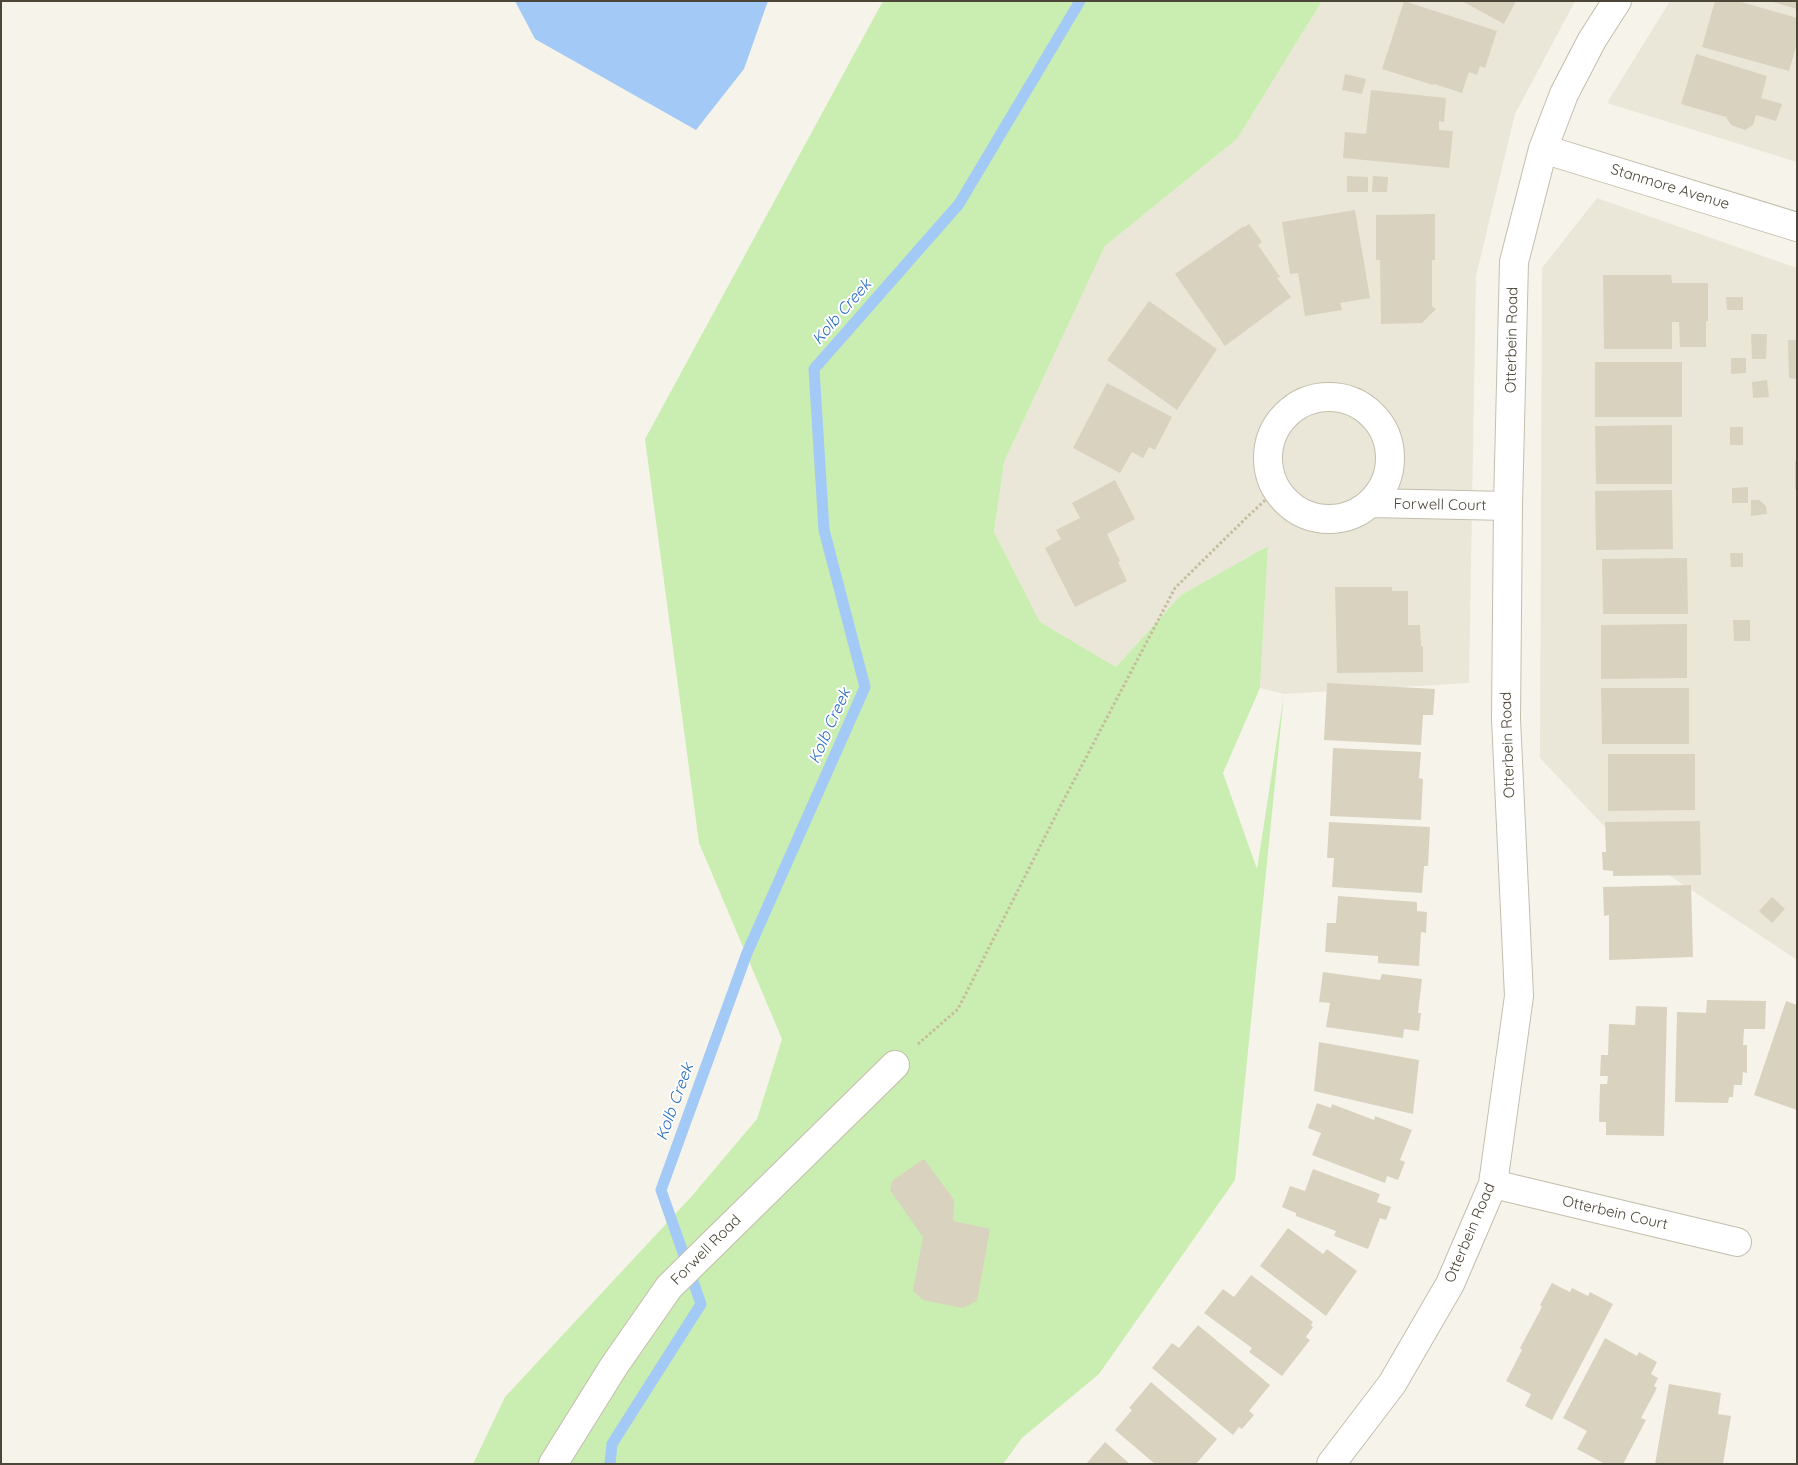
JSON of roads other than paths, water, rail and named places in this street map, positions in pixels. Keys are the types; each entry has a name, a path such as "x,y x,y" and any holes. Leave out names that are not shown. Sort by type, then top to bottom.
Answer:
{"street":[{"name":"Otterbein Road","path":"1331,1464 1392,1384 1450,1284 1494,1184 1519,996 1506,719 1508,506 1514,262 1543,149 1564,94 1592,40 1617,1"},
{"name":"Stanmore Avenue","path":"1543,149 1797,227"},
{"name":"Forwell Court","path":"1371,503 1383,488 1389,469 1390,449 1384,430 1372,414 1356,402 1337,396 1317,397 1298,403 1283,416 1272,433 1267,452 1268,472 1276,490 1288,504 1303,514 1321,519 1338,519 1355,514 1371,503 1508,506"},
{"name":"Forwell Road","path":"553,1464 614,1366 669,1287 895,1065"},
{"name":"Otterbein Court","path":"1494,1184 1738,1242"}],"water":[{"path":"515,1 768,1 744,69 696,130 535,39"}],"waterway":[{"name":"Kolb Creek","path":"610,1464 612,1444 701,1304 661,1190 747,953 865,687 824,530 814,369 959,204 1080,1"}]}
